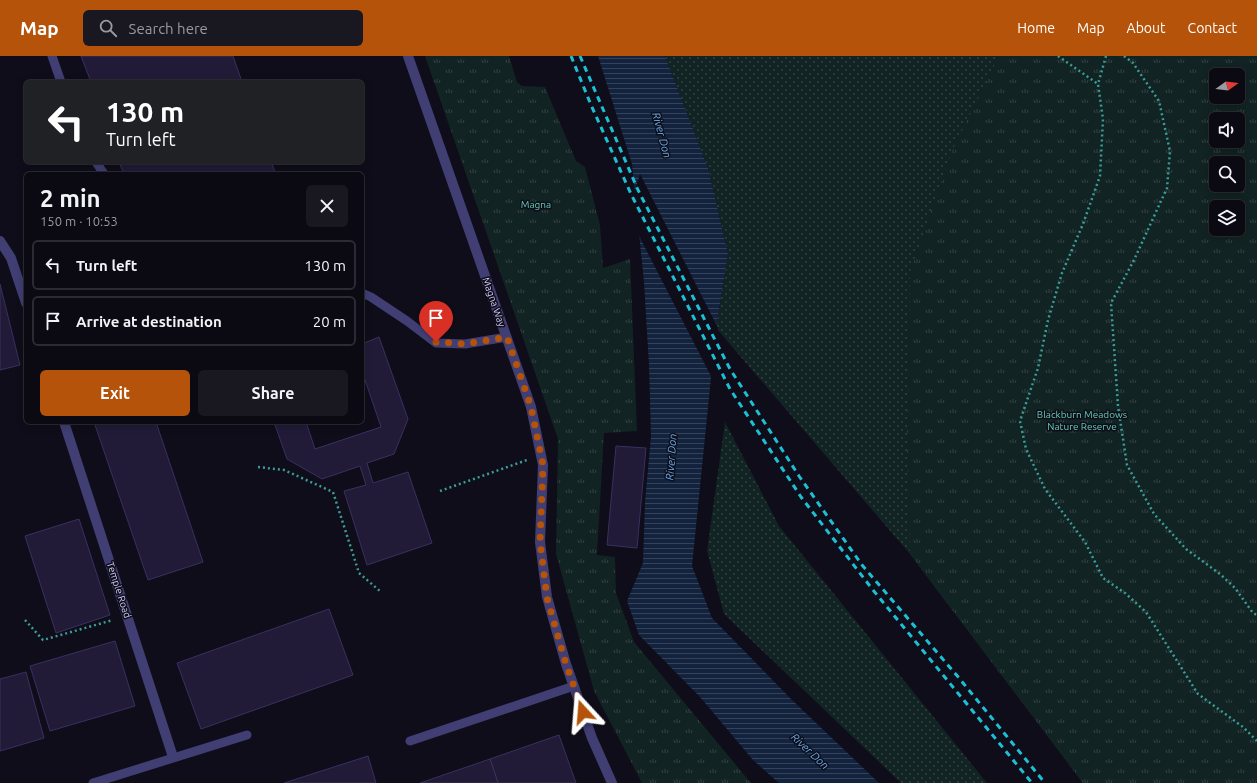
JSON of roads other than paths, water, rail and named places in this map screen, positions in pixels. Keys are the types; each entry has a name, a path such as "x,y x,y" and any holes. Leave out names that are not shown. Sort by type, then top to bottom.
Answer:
{"street":[{"name":"Magna Way","path":"408,56 531,407 543,465 540,542 547,598 566,664 592,738 612,783"},
{"path":"0,241 11,258 24,297"},
{"name":"Temple Road","path":"65,424 173,757"}],"lane":[{"path":"52,56 60,80"},
{"path":"364,294 407,321 436,342 465,344 507,337"},
{"path":"410,741 574,686"},
{"path":"93,783 247,735"}],"water":[{"name":"River Don","path":"598,56 665,56 708,168 728,254 716,328 692,566 712,618 792,700 879,783 779,783 753,760 700,697 639,635 627,601 643,563 645,502 651,436 649,365 644,282 632,164"}],"railway":[{"path":"571,56 631,194 730,389 801,497 873,590 1032,783"},
{"path":"580,56 638,190 730,369 799,476 862,565 959,678 1045,783"}],"park label":[{"name":"Magna","path":"536,204"},
{"name":"Blackburn Meadows Nature Reserve","path":"1082,420"}]}
